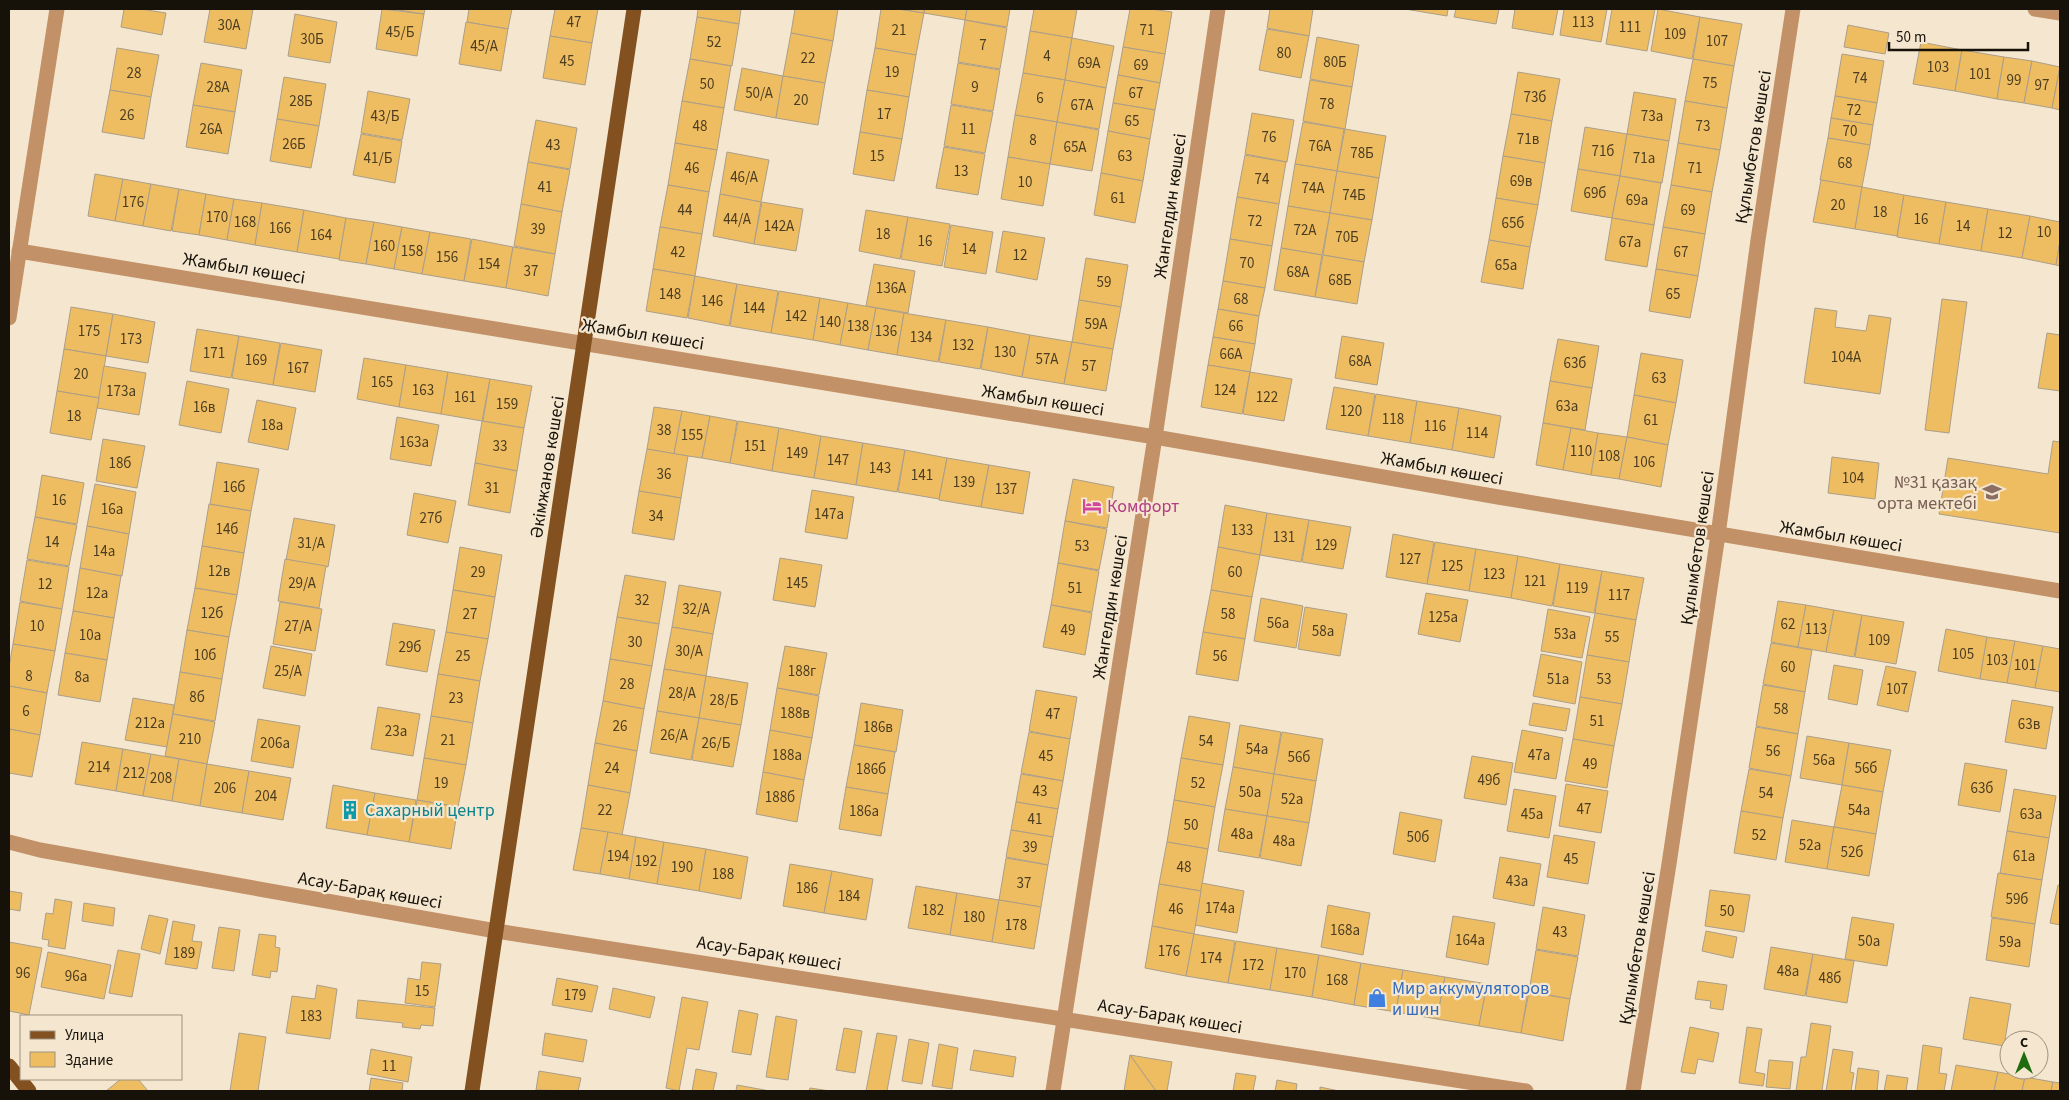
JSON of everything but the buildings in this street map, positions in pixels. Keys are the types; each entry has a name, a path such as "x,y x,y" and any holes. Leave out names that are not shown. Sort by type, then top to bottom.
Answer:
{"main road":[{"name":"Әкімжанов көшесі","path":"472,1091 634,9"},
{"path":"9,1066 20,1080"},
{"path":"20,1080 29,1091"}],"street":[{"path":"9,318 57,9"},
{"name":"Жангелдин көшесі","path":"1053,1091 1155,437 1218,9"},
{"name":"Құлымбетов көшесі","path":"1633,1091 1718,535 1759,230 1793,9"},
{"path":"2034,9 2060,13"},
{"name":"Жамбыл көшесі","path":"19,251 1155,437 1718,535 2060,591"},
{"name":"Асау-Барақ көшесі","path":"9,842 40,850 496,931 1526,1091"}],"place":[{"name":"№31 қазақ орта мектебі","path":"1992,492"},
{"name":"Комфорт","path":"1092,506"},
{"name":"Сахарный центр","path":"350,810"},
{"name":"Мир аккумуляторов и шин","path":"1377,998"}]}
